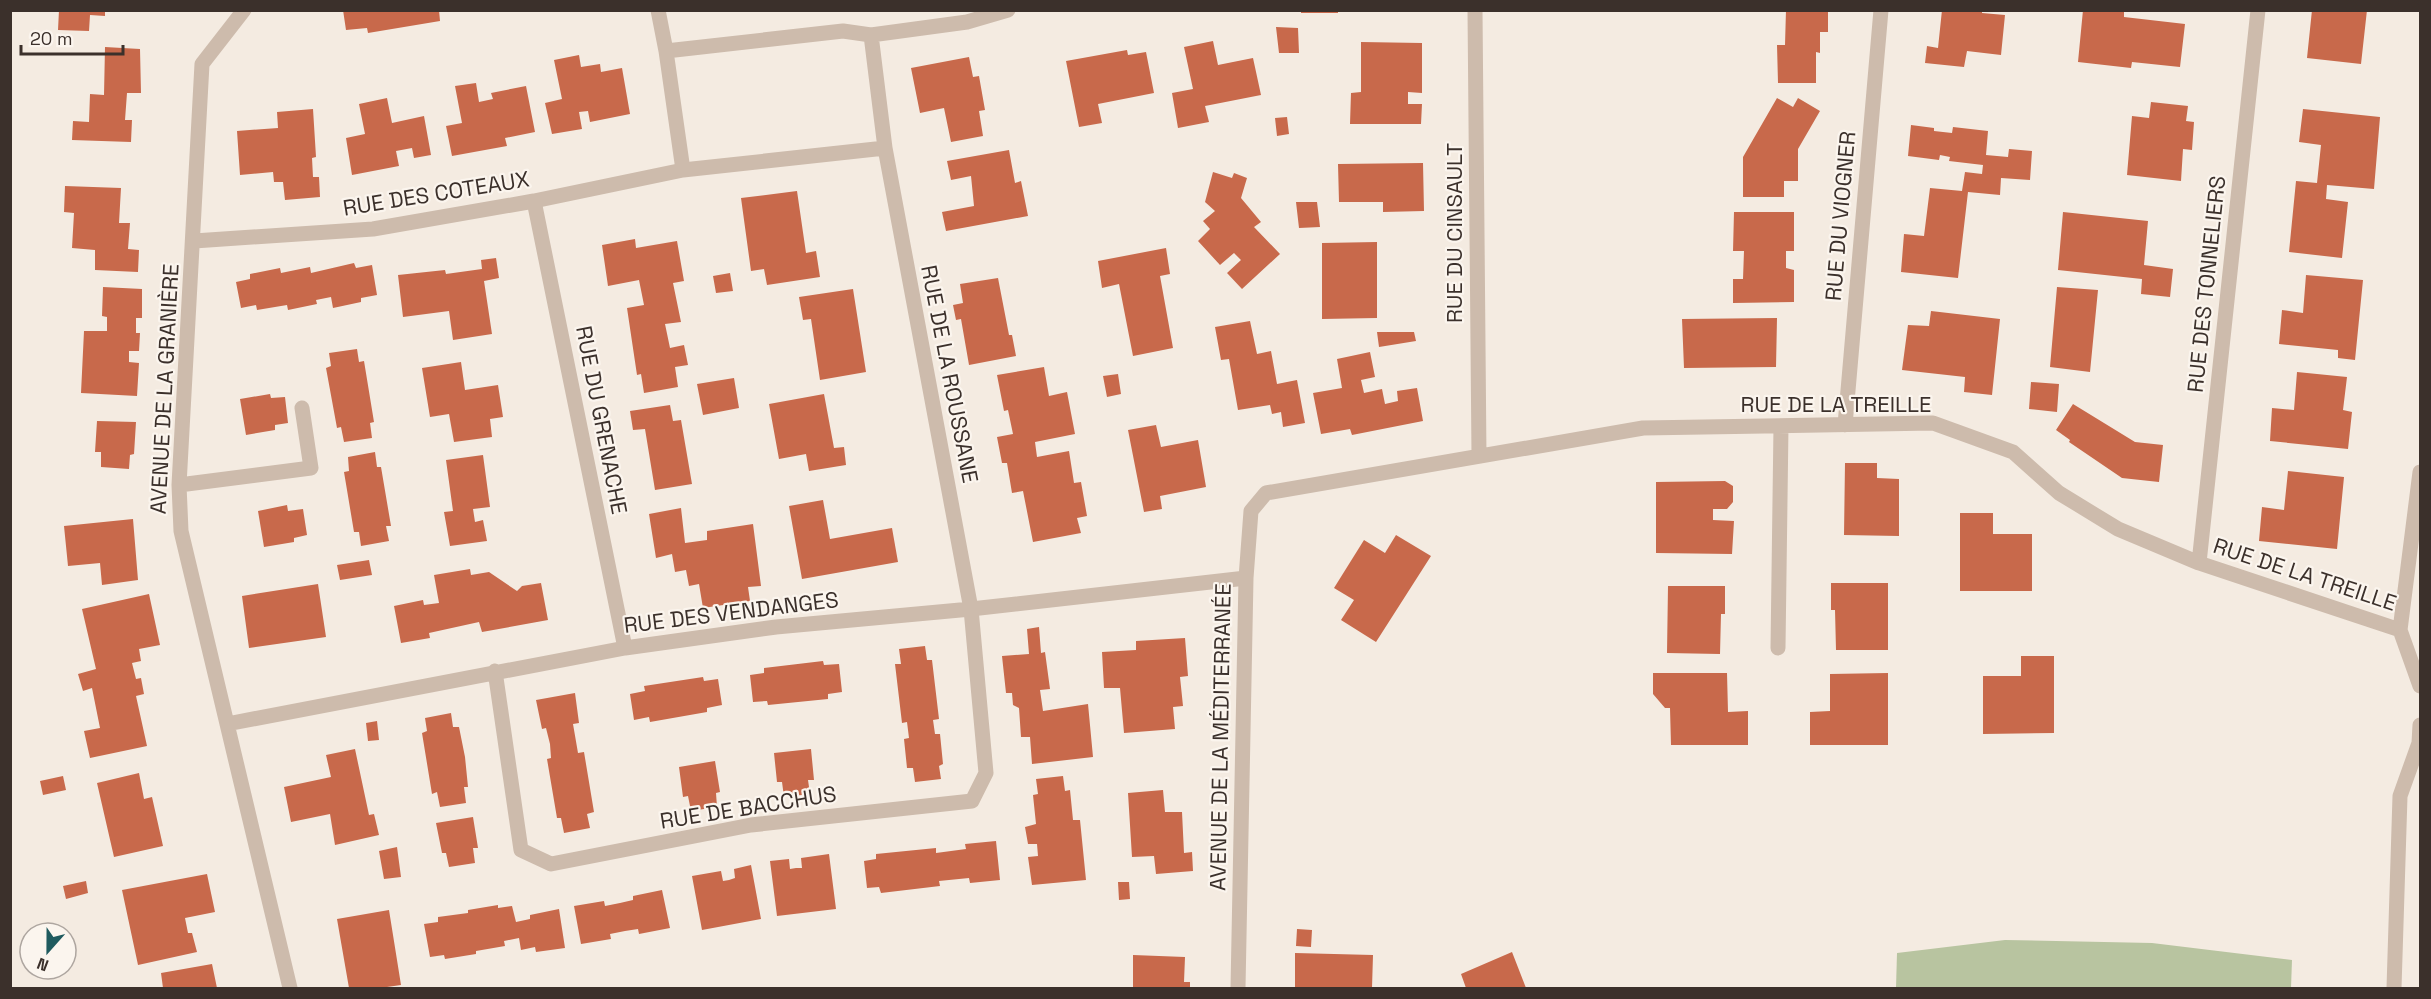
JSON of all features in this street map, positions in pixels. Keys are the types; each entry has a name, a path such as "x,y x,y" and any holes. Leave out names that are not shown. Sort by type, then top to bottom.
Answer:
{"street":[{"name":"AVENUE DE LA GRANIÈRE","path":"244,10 202,64 179,485 181,531 290,988"},
{"path":"658,10 683,170"},
{"path":"666,51 843,31 870,35 967,22 1008,10"},
{"name":"RUE DU CINSAULT","path":"1475,10 1479,456"},
{"name":"RUE DU VIOGNER","path":"1845,425 1881,10"},
{"name":"RUE DES TONNELIERS","path":"2199,563 2258,10"},
{"name":"RUE DE LA ROUSSANE","path":"870,35 885,148 971,609"},
{"name":"RUE DES COTEAUX","path":"194,241 373,229 534,201 683,170 885,148"},
{"name":"RUE DU GRENACHE","path":"534,201 625,648"},
{"path":"179,485 311,468 302,408"},
{"name":"RUE DE LA TREILLE","path":"1266,493 1643,428 1933,423 2013,452 2059,493 2118,528 2199,563 2400,630"},
{"path":"1778,648 1781,426"},
{"path":"2421,472 2400,630 2421,686"},
{"name":"AVENUE DE LA MÉDITERRANÉE","path":"1238,988 1246,578 1251,511 1266,493"},
{"name":"RUE DES VENDANGES","path":"227,724 625,648 776,627 971,609 1246,578"},
{"name":"RUE DE BACCHUS","path":"495,671 521,850 551,864 751,825 972,801 986,772 971,609"},
{"path":"2394,988 2400,796 2419,743 2421,725"}],"green space":[{"path":"2005,940 2152,943 2292,960 2291,988 1896,988 1897,953"}],"building":[{"path":"59,10 105,10 105,16 90,15 89,31 58,30"},
{"path":"343,10 439,10 440,21 368,33 367,28 346,30"},
{"path":"1301,10 1338,10 1338,13 1301,13"},
{"path":"1786,10 1828,10 1828,32 1820,32 1820,53 1816,52 1816,83 1778,83 1777,45 1785,45"},
{"path":"1942,10 1982,10 1982,13 2005,15 2001,55 1967,51 1964,67 1925,63 1927,46 1938,48"},
{"path":"2083,10 2124,10 2124,17 2185,24 2180,67 2132,62 2131,68 2078,62"},
{"path":"2312,10 2367,10 2361,64 2307,58"},
{"path":"1276,27 1298,28 1299,53 1279,53"},
{"path":"1213,41 1218,65 1253,58 1261,95 1205,106 1209,122 1178,128 1172,93 1193,89 1184,47"},
{"path":"1361,42 1422,43 1422,93 1408,92 1408,104 1422,104 1421,124 1350,124 1351,93 1361,92"},
{"path":"105,47 140,49 141,93 127,93 125,120 132,120 131,142 72,140 73,121 89,122 90,94 104,95"},
{"path":"1127,50 1128,55 1146,52 1154,93 1098,104 1102,123 1079,127 1066,61"},
{"path":"579,55 581,67 600,64 601,72 622,68 630,114 590,122 588,111 579,112 582,129 552,134 545,103 562,99 554,60"},
{"path":"969,57 973,77 979,76 985,110 979,111 983,136 951,142 944,108 920,113 911,68"},
{"path":"476,83 479,102 493,99 491,93 526,86 535,132 505,138 507,146 452,156 446,126 462,123 455,86"},
{"path":"387,98 392,123 424,116 431,155 414,158 412,148 396,151 399,166 352,175 346,138 365,134 359,104"},
{"path":"1777,98 1793,107 1798,98 1820,111 1798,149 1798,181 1784,181 1784,197 1743,197 1743,157"},
{"path":"2151,102 2188,106 2186,121 2194,122 2192,150 2183,149 2181,181 2127,175 2132,116 2149,118"},
{"path":"313,109 316,157 312,158 313,177 319,177 320,197 285,200 283,182 274,182 273,172 240,175 237,131 278,128 277,112"},
{"path":"2303,109 2380,117 2374,189 2327,185 2326,199 2348,202 2342,258 2289,252 2296,181 2317,183 2321,145 2299,142"},
{"path":"1287,117 1289,134 1277,136 1275,118"},
{"path":"1911,125 1952,133 1953,127 1988,131 1986,155 2008,157 2009,149 2032,151 2030,180 2001,178 2000,195 1968,192 1958,278 1901,272 1904,234 1924,236 1930,188 1962,191 1965,172 1982,174 1983,165 1949,161 1950,157 1940,155 1939,160 1908,156"},
{"path":"1009,150 1015,183 1021,181 1028,216 946,231 942,212 974,206 971,176 951,180 947,161"},
{"path":"1423,163 1424,211 1383,212 1383,202 1339,202 1338,164"},
{"path":"1213,172 1232,178 1234,173 1247,178 1241,198 1261,222 1254,227 1280,254 1242,289 1227,273 1241,260 1234,253 1220,265 1198,241 1210,229 1203,221 1215,211 1205,202"},
{"path":"65,186 121,188 119,223 130,223 128,249 139,250 138,272 95,270 95,250 72,248 74,213 64,212"},
{"path":"797,191 806,253 816,251 820,277 767,285 764,269 751,271 741,198"},
{"path":"1296,202 1317,202 1320,227 1299,228"},
{"path":"1734,212 1794,212 1794,251 1786,251 1786,268 1794,270 1794,302 1733,303 1733,279 1743,279 1744,251 1733,251"},
{"path":"2063,212 2148,221 2144,265 2173,269 2170,297 2141,294 2142,279 2058,270"},
{"path":"635,239 636,248 677,241 684,281 673,283 681,322 665,324 670,348 684,345 688,365 675,367 678,387 644,393 641,374 637,375 627,308 644,305 639,280 608,286 602,245"},
{"path":"1377,242 1377,318 1322,319 1322,243"},
{"path":"1166,248 1170,274 1160,276 1173,348 1133,356 1119,284 1102,288 1098,261"},
{"path":"496,258 499,278 484,281 492,334 453,340 449,311 403,317 398,275 445,270 446,274 482,269 481,260"},
{"path":"354,263 356,268 372,265 377,295 361,298 361,302 333,308 331,297 316,300 317,304 288,310 287,305 257,310 256,305 241,308 236,282 250,279 250,274 280,268 281,273 310,267 311,273"},
{"path":"730,273 733,291 716,293 713,276"},
{"path":"2306,275 2363,280 2355,360 2338,358 2338,350 2279,344 2282,310 2303,313"},
{"path":"998,278 1009,335 1012,335 1016,356 969,365 961,319 956,320 953,305 963,303 960,284"},
{"path":"103,287 142,289 142,318 136,318 136,333 140,333 139,351 129,351 129,362 139,363 137,396 81,393 84,331 107,331 107,317 102,316"},
{"path":"2057,287 2098,290 2090,372 2050,367"},
{"path":"853,289 866,372 820,380 811,319 803,320 799,297"},
{"path":"1931,311 2000,319 1992,395 1964,392 1965,377 1902,370 1908,325 1929,326"},
{"path":"1777,318 1776,367 1684,368 1682,319"},
{"path":"1250,321 1257,354 1271,351 1277,384 1297,380 1305,423 1283,427 1281,412 1272,414 1270,405 1238,410 1229,359 1221,360 1215,327"},
{"path":"1377,332 1414,332 1416,341 1379,347"},
{"path":"357,349 359,362 364,361 374,422 370,423 372,438 344,442 341,427 337,428 326,368 331,366 329,353"},
{"path":"1370,352 1375,377 1361,380 1364,393 1382,389 1385,404 1398,401 1397,391 1417,388 1423,421 1352,435 1350,429 1321,434 1313,393 1342,388 1337,359"},
{"path":"461,362 465,390 498,385 503,417 490,419 492,437 454,442 449,414 430,417 422,368"},
{"path":"1044,367 1049,396 1067,392 1075,434 1035,442 1037,457 1069,451 1074,483 1081,482 1087,516 1077,518 1081,533 1033,542 1023,491 1012,493 1007,463 1002,463 997,437 1013,434 1008,410 1004,411 997,375"},
{"path":"2297,372 2347,377 2343,410 2352,412 2348,449 2270,441 2272,408 2294,410"},
{"path":"1118,374 1121,394 1107,397 1103,376"},
{"path":"734,378 739,408 703,415 697,384"},
{"path":"2031,382 2059,384 2057,412 2029,409"},
{"path":"270,394 271,398 285,397 288,423 275,425 275,430 246,435 240,399"},
{"path":"824,394 834,448 844,447 846,465 809,471 806,454 779,459 769,404"},
{"path":"2073,404 2135,442 2163,445 2159,482 2122,478 2069,442 2070,440 2056,430"},
{"path":"670,405 673,421 681,420 692,484 655,490 645,429 633,430 630,411"},
{"path":"97,421 136,422 134,454 130,455 129,469 101,467 101,452 95,452"},
{"path":"1156,425 1161,447 1198,440 1206,487 1160,496 1162,509 1144,512 1128,430"},
{"path":"375,452 377,467 381,467 391,526 386,526 389,541 361,546 359,532 354,532 344,472 349,471 348,457"},
{"path":"483,455 490,507 473,509 475,522 483,520 487,541 450,546 444,512 453,511 446,460"},
{"path":"1845,463 1877,463 1877,478 1899,479 1899,536 1844,535"},
{"path":"2288,471 2344,477 2337,549 2259,541 2262,507 2284,510"},
{"path":"1725,481 1733,486 1733,502 1727,509 1713,509 1713,520 1734,521 1732,554 1656,553 1656,482"},
{"path":"823,500 830,539 892,528 898,562 802,579 789,506"},
{"path":"287,505 288,511 303,509 307,535 294,538 294,542 264,547 258,511"},
{"path":"681,508 685,543 707,540 707,531 753,524 761,586 748,587 750,601 703,608 699,584 689,586 686,570 675,572 672,554 656,558 649,514"},
{"path":"1960,513 1993,513 1993,534 2032,534 2032,591 1960,591"},
{"path":"133,519 138,580 102,585 100,563 68,566 64,526"},
{"path":"1396,535 1431,556 1376,642 1341,620 1354,600 1334,588 1364,540 1385,553"},
{"path":"369,560 372,575 340,580 337,565"},
{"path":"470,569 471,575 489,572 517,591 522,586 541,583 548,620 482,632 479,622 429,633 430,638 401,643 394,606 423,600 424,605 439,603 434,575"},
{"path":"1831,583 1888,583 1888,650 1836,650 1835,610 1831,610"},
{"path":"318,584 326,637 249,648 242,596"},
{"path":"1668,586 1725,586 1725,614 1721,614 1720,654 1667,653"},
{"path":"149,594 160,645 139,649 141,661 132,663 136,679 141,678 144,694 136,696 147,746 90,758 84,731 100,728 92,688 83,691 78,674 96,669 82,609"},
{"path":"1039,627 1041,653 1045,652 1050,689 1040,690 1043,711 1088,704 1093,757 1032,764 1030,737 1021,737 1019,708 1013,705 1012,693 1006,693 1002,656 1029,654 1027,629"},
{"path":"1185,638 1188,676 1180,677 1183,706 1173,707 1175,729 1124,733 1120,688 1104,688 1102,652 1136,650 1136,641"},
{"path":"925,646 927,660 932,660 939,719 933,720 935,734 940,734 943,764 939,766 941,779 915,782 913,768 907,768 904,739 909,738 907,722 902,723 895,664 901,664 899,649"},
{"path":"2021,656 2054,656 2054,733 1983,734 1983,676 2021,676"},
{"path":"823,661 824,665 839,664 842,692 828,694 828,699 768,705 767,701 753,702 750,675 764,673 764,668"},
{"path":"1653,673 1727,673 1728,712 1748,711 1748,745 1671,745 1670,708 1665,708 1653,694"},
{"path":"1888,673 1888,745 1810,745 1810,712 1830,711 1830,674"},
{"path":"703,677 704,681 718,679 722,705 707,708 707,712 650,722 649,717 634,720 630,694 645,691 644,686"},
{"path":"575,693 579,723 573,724 578,753 584,752 594,812 587,814 590,828 564,833 561,818 557,818 547,759 551,758 550,744 546,728 542,729 536,700"},
{"path":"451,713 453,727 459,727 468,787 464,787 466,803 440,807 437,792 432,794 422,733 427,731 425,718"},
{"path":"377,721 379,740 368,741 366,723"},
{"path":"355,749 369,815 374,814 379,835 335,845 330,814 291,822 284,787 331,777 326,755"},
{"path":"811,749 814,780 808,780 810,794 784,797 782,782 777,782 774,753"},
{"path":"715,761 720,792 716,793 717,807 691,811 688,796 683,797 679,767"},
{"path":"139,773 144,799 152,797 163,846 114,857 97,783"},
{"path":"63,776 66,790 43,795 40,781"},
{"path":"1063,776 1065,791 1070,790 1073,820 1080,820 1086,880 1032,885 1028,857 1038,856 1037,844 1028,844 1025,827 1036,824 1033,795 1038,794 1036,779"},
{"path":"1163,790 1165,812 1182,812 1184,853 1192,852 1193,871 1156,874 1154,856 1132,857 1128,793"},
{"path":"473,817 478,848 473,848 475,863 449,867 446,853 442,853 436,823"},
{"path":"996,841 1000,880 970,883 969,878 939,881 940,886 881,893 879,887 867,888 864,861 876,859 876,854 936,848 936,853 966,849 965,844"},
{"path":"397,847 401,877 384,879 379,851"},
{"path":"829,854 836,909 777,916 770,861 789,859 790,869 802,868 801,858"},
{"path":"751,865 761,919 702,930 692,876 721,871 723,881 729,880 735,878 734,869"},
{"path":"207,874 215,912 185,918 188,933 192,933 197,952 138,965 122,890"},
{"path":"86,881 88,893 66,899 63,886"},
{"path":"1118,882 1129,882 1130,899 1119,900"},
{"path":"662,890 670,928 639,934 638,929 625,931 610,934 611,939 581,944 574,906 604,901 605,906 633,900 633,896"},
{"path":"498,905 498,908 512,906 516,922 530,919 530,915 559,909 565,948 536,952 535,947 521,950 519,938 504,941 505,946 476,951 476,954 445,959 444,955 430,957 424,924 438,922 438,917 468,913 468,910"},
{"path":"389,910 401,985 349,988 337,919"},
{"path":"1297,929 1312,930 1311,947 1296,946"},
{"path":"1512,952 1526,988 1466,988 1461,974"},
{"path":"1295,953 1373,955 1372,988 1295,988"},
{"path":"1133,955 1185,957 1184,982 1190,982 1190,988 1133,988"},
{"path":"212,964 217,988 163,988 161,973"}]}
